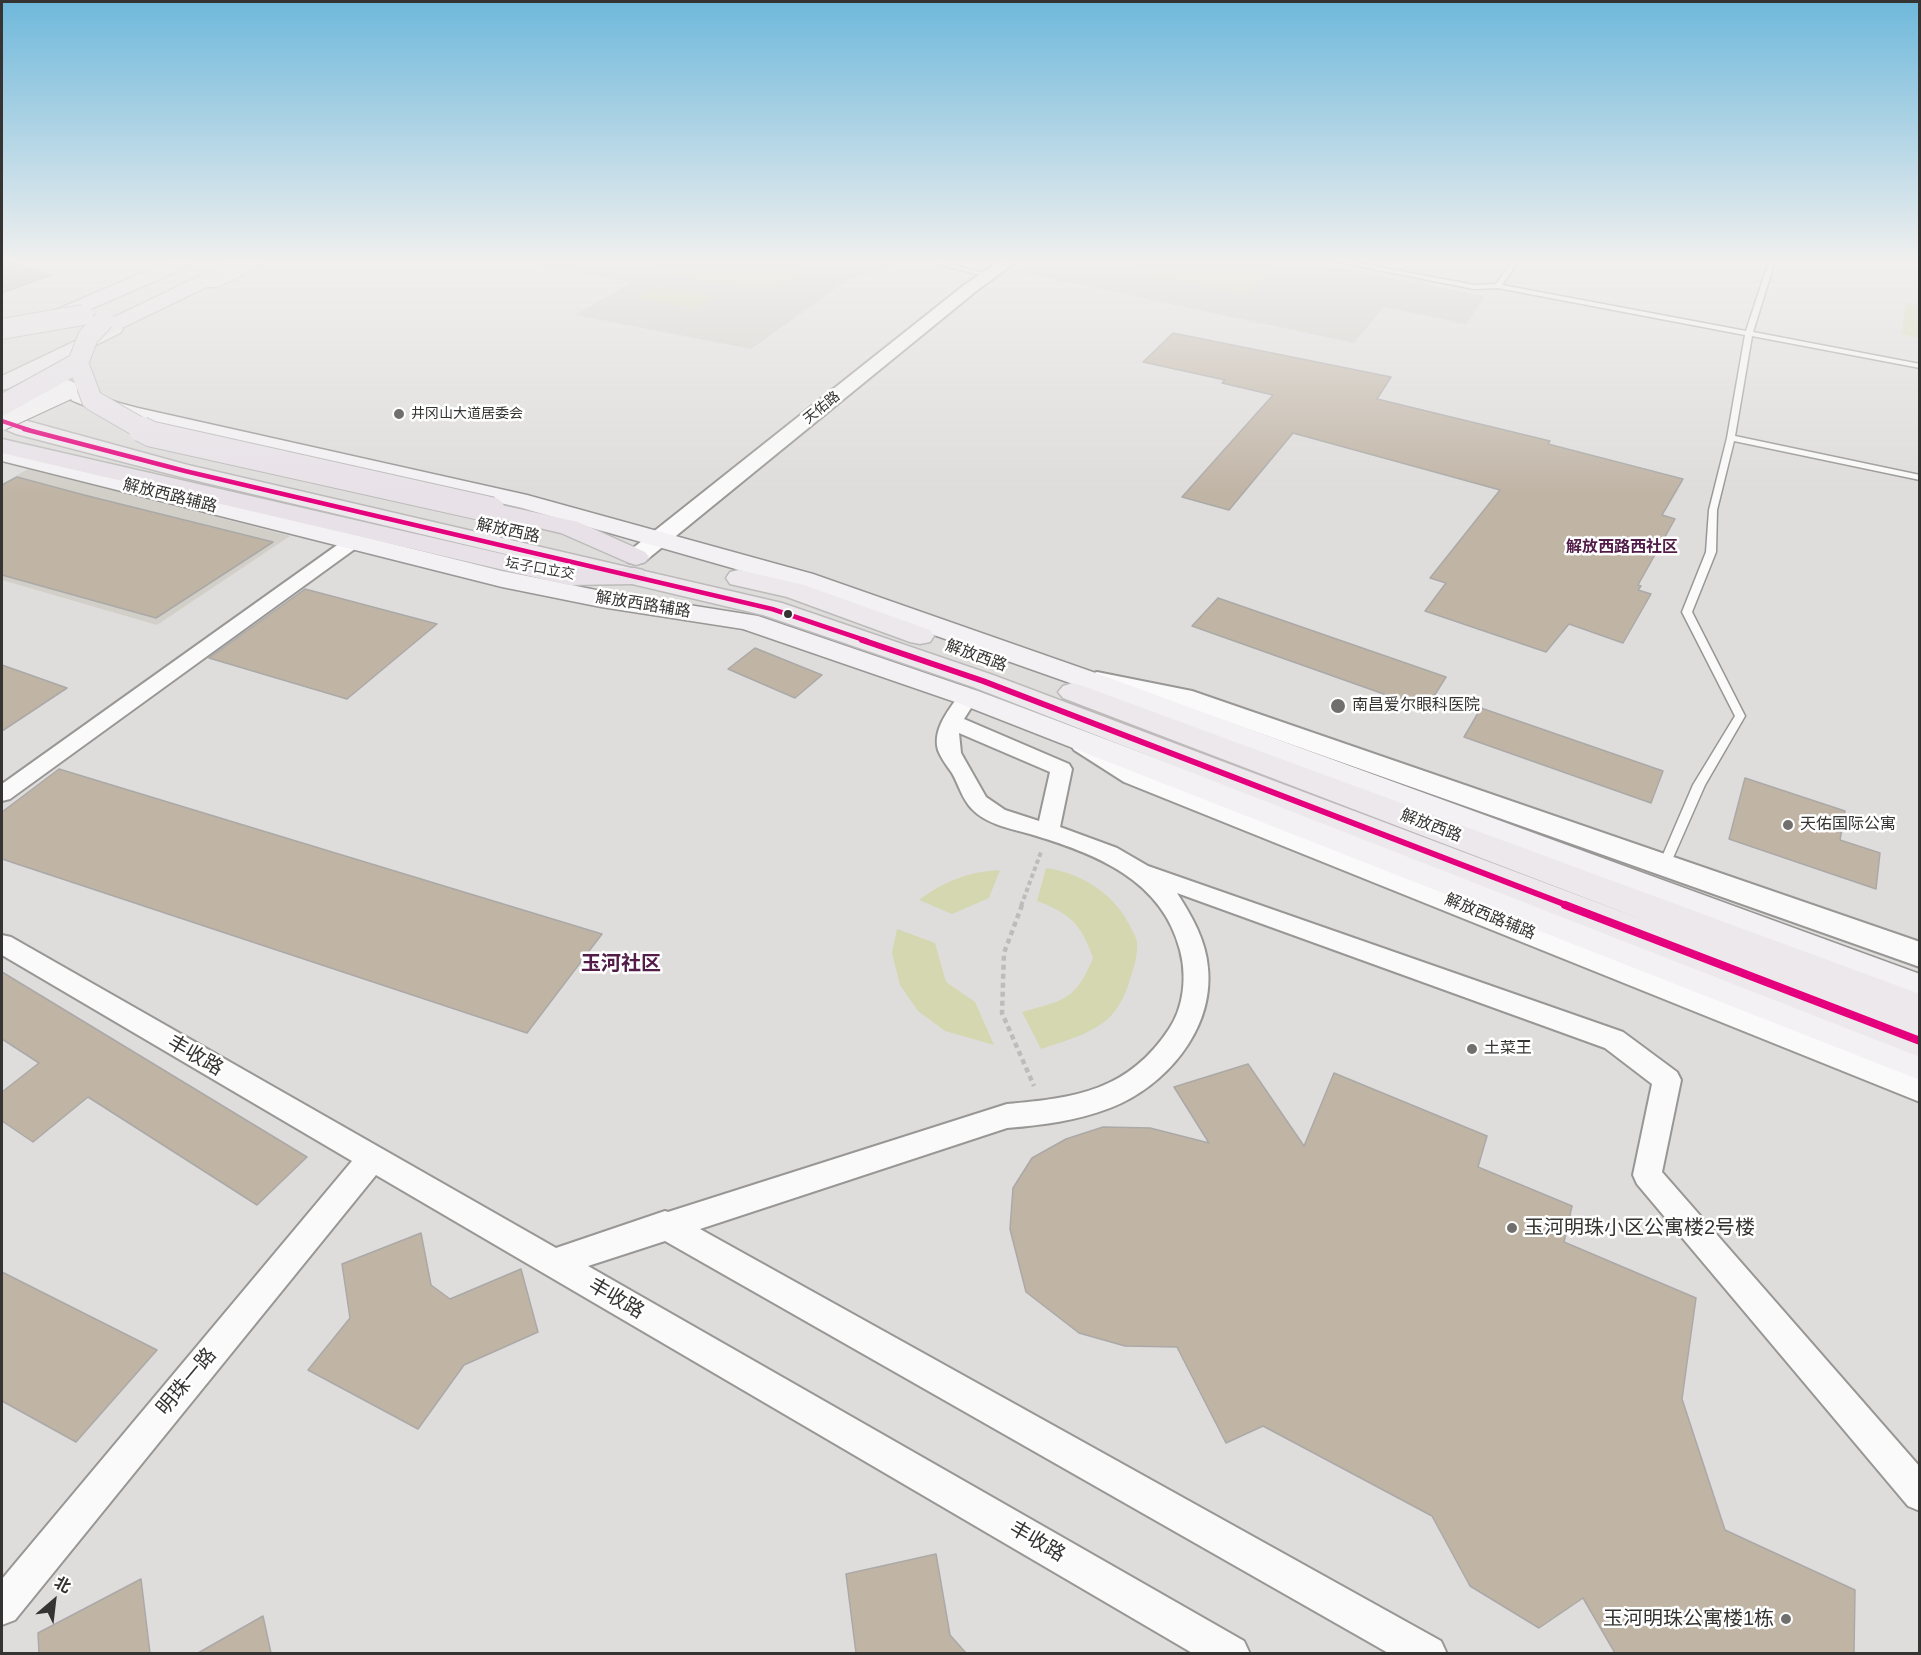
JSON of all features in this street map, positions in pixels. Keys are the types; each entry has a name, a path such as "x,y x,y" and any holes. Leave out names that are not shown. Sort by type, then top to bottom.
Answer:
{"highway":[{"path":"2,405 78,363 88,338"},
{"path":"78,363 92,400 116,416 151,434 569,527 635,567"},
{"name":"坛子口立交","path":"2,446 568,577 635,567"}],"main road":[{"path":"2,384 96,338"},
{"path":"38,366 53,380 85,400 133,414 527,502 804,580 1080,677 1920,989"},
{"path":"2,420 67,390"},
{"name":"解放西路","path":"2,405 44,420 201,464 635,567 823,626 890,637 1143,717 1920,1010"},
{"name":"解放西路","path":"2,420 24,429 185,471 635,567 795,591 848,610 890,637 982,681 1920,1041"},
{"name":"解放西路辅路","path":"2,454 513,581 601,599 748,622 935,686 960,709 1066,734 1920,1064"},
{"path":"804,580 848,610"},
{"path":"748,622 823,626"},
{"path":"890,637 967,638"},
{"path":"890,637 935,686"}],"street":[{"name":"天佑路","path":"635,567 659,539 910,338"},
{"path":"2,795 353,542"},
{"path":"1080,677 1183,697 1920,955"},
{"path":"554,1263 665,1225 1007,1116 1071,1109 1107,1098 1149,1072 1170,1051 1188,1022 1196,994 1197,961 1185,924 1168,898 1141,872 1117,855 1081,840 1009,821 979,803 948,746 960,709 1061,769 1048,831"},
{"name":"解放西路辅路","path":"1066,734 1134,776 1920,1088"},
{"path":"1141,872 1614,1040 1667,1080 1647,1175 1920,1494"},
{"name":"丰收路","path":"2,944 1230,1653"},
{"name":"明珠一路","path":"2,1606 372,1158"},
{"path":"665,1225 1428,1653"}],"lane":[{"path":"1665,864 1699,785 1740,716 1687,612 1711,552 1713,510 1731,438 1748,338"},
{"path":"1772,338 1920,366"},
{"path":"1731,438 1920,478"}],"path":[{"path":"1045,1112 1002,1013 1004,953 1048,831"}],"shaded area":[{"path":"695,338 766,338 751,349"},
{"path":"1332,338 1358,338 1354,343"},
{"path":"28,469 290,536 157,625 2,580 2,484"}],"green space":[{"path":"1046,868 1086,881 1108,897 1126,918 1136,938 1137,947 1134,966 1126,990 1119,1005 1108,1019 1085,1033 1041,1049 1022,1012 1067,997 1080,983 1093,958 1079,928 1066,916 1037,901"},
{"path":"1000,870 989,898 952,914 919,900 957,879"},
{"path":"897,929 935,943 946,982 975,1002 994,1045 945,1031 918,1011 900,985 892,953"}],"building":[{"path":"1168,338 1199,338 1391,377 1377,399 1550,441 1548,444 1683,479 1662,515 1675,519 1638,585 1641,586 1638,590 1651,594 1623,643 1569,624 1546,652 1425,611 1446,583 1430,578 1500,490 1293,433 1229,510 1182,497 1273,395 1222,383 1225,380 1143,362"},
{"path":"17,477 273,542 156,618 2,575 2,485"},
{"path":"305,589 437,624 347,699 209,658"},
{"path":"1218,598 1446,677 1426,709 1192,626"},
{"path":"755,648 822,675 795,698 728,669"},
{"path":"2,665 67,688 2,731"},
{"path":"1481,708 1663,771 1651,803 1464,737"},
{"path":"59,769 602,934 527,1033 2,859 2,812"},
{"name":"天佑国际公寓","path":"1745,778 1845,811 1840,840 1880,853 1876,889 1729,839"},
{"path":"2,972 307,1157 257,1205 88,1097 33,1142 2,1121 2,1092 39,1063 2,1039"},
{"path":"1248,1064 1304,1146 1334,1073 1487,1136 1478,1167 1572,1206 1564,1242 1696,1298 1682,1399 1725,1530 1855,1590 1854,1653 1615,1653 1583,1598 1539,1628 1470,1586 1432,1516 1263,1426 1226,1443 1177,1347 1125,1346 1079,1333 1026,1292 1010,1229 1013,1188 1032,1158 1066,1139 1103,1127 1150,1128 1209,1143 1174,1087"},
{"path":"421,1233 431,1285 450,1299 521,1269 538,1332 464,1365 418,1429 308,1370 350,1318 342,1264"},
{"path":"2,1272 157,1350 76,1442 2,1401"},
{"path":"936,1554 950,1635 966,1653 856,1653 846,1574"},
{"path":"141,1579 150,1653 39,1653 38,1633"},
{"path":"263,1616 271,1653 198,1653"}],"transit line":[{"path":"2,421 24,429 185,471 772,609 983,681 1920,1041"}],"place":[{"name":"井冈山大道居委会","path":"399,414"},
{"name":"南昌爱尔眼科医院","path":"1338,706"},
{"name":"天佑国际公寓","path":"1788,825"},
{"name":"土菜王","path":"1472,1049"},
{"name":"玉河明珠小区公寓楼2号楼","path":"1512,1228"},
{"name":"玉河明珠公寓楼1栋","path":"1786,1619"}],"district":[{"name":"解放西路西社区","path":"1622,548"},
{"name":"玉河社区","path":"621,964"}]}
